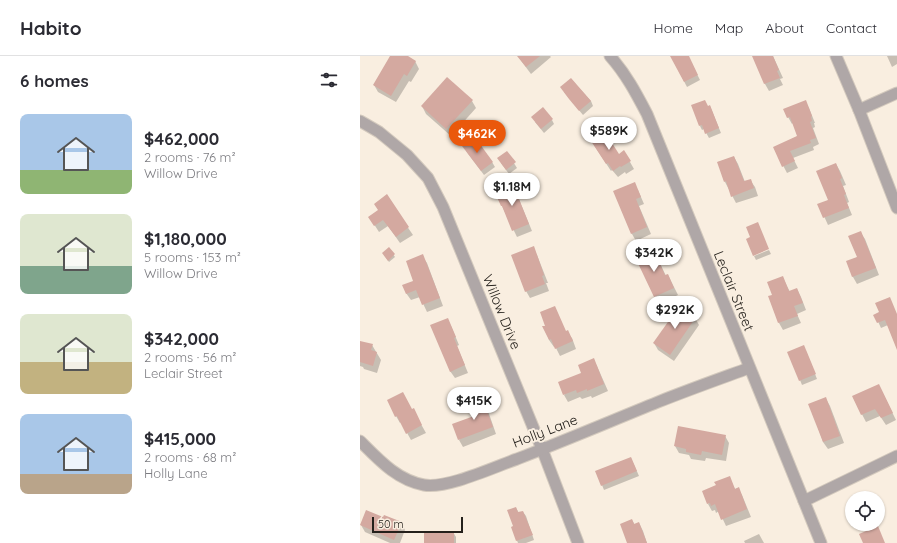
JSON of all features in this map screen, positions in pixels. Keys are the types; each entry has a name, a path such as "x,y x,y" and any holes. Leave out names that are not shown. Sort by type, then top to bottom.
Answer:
{"street":[{"name":"Leclair Street","path":"610,56 632,86 647,114 821,543"},
{"path":"836,56 859,110 897,208"},
{"path":"859,110 897,93"},
{"name":"Willow Drive","path":"360,121 379,132 407,155 428,178 443,207 542,449 578,543"},
{"name":"Holly Lane","path":"360,441 386,466 405,479 425,485 444,484 542,449 749,368"},
{"path":"804,501 897,456"}],"building":[{"path":"390,56 408,56 416,61 407,76 404,74 391,96 373,85"},
{"path":"517,56 540,56 526,67"},
{"path":"670,56 689,56 698,75 684,82"},
{"path":"752,56 773,56 779,70 777,71 780,78 764,84"},
{"path":"447,77 473,100 446,129 421,106"},
{"path":"571,78 591,101 579,111 560,87"},
{"path":"705,100 708,106 710,105 719,128 705,134 702,125 699,126 691,105"},
{"path":"806,100 812,116 812,121 810,122 816,138 810,140 811,143 790,151 795,161 782,167 773,147 797,136 790,117 787,118 783,109"},
{"path":"543,107 553,119 541,129 531,117"},
{"path":"603,129 619,154 624,150 631,161 613,171 608,163 606,164 589,138"},
{"path":"474,136 493,162 481,171 462,146"},
{"path":"507,151 516,162 506,170 497,158"},
{"path":"734,156 744,181 751,179 754,188 731,197 726,181 724,182 717,162"},
{"path":"836,163 842,178 840,179 846,194 844,195 849,208 823,218 817,204 828,200 816,171"},
{"path":"635,182 641,197 636,199 647,227 631,234 613,191"},
{"path":"513,184 529,224 512,231 496,195 499,194 498,190"},
{"path":"387,194 409,227 396,237 383,220 374,226 368,217 378,210 374,204"},
{"path":"758,222 769,249 753,256 746,239 750,237 746,227"},
{"path":"861,231 876,268 852,277 846,261 857,257 848,236"},
{"path":"534,246 544,275 542,276 545,284 525,292 511,255"},
{"path":"389,247 395,254 388,261 382,253"},
{"path":"653,248 665,275 668,274 674,288 654,297 635,257"},
{"path":"423,254 440,298 422,305 416,290 406,294 402,285 413,281 406,261"},
{"path":"783,276 789,291 797,288 803,303 794,306 798,316 778,323 768,296 772,295 767,282"},
{"path":"890,297 897,314 897,350 885,320 877,323 873,315 879,312 875,303"},
{"path":"680,305 696,317 670,355 653,343"},
{"path":"555,306 566,331 568,330 573,341 555,349 551,339 549,340 542,326 545,326 540,312"},
{"path":"448,318 465,365 450,372 430,325"},
{"path":"360,341 373,344 371,350 377,352 373,366 360,362"},
{"path":"804,345 816,374 799,381 787,352"},
{"path":"594,358 604,384 587,391 587,389 577,393 576,390 563,395 558,382 581,373 578,365"},
{"path":"879,384 893,413 881,418 875,409 861,415 852,396"},
{"path":"403,392 412,409 414,408 422,425 406,434 397,416 395,417 387,400"},
{"path":"482,397 493,427 458,440 452,424 474,416 469,402"},
{"path":"826,397 840,436 823,442 808,404"},
{"path":"678,426 726,435 722,455 702,451 701,455 686,452 686,449 674,446"},
{"path":"631,457 637,471 601,486 595,471"},
{"path":"730,476 735,489 739,487 747,509 721,520 715,504 711,506 710,503 707,504 702,491 716,485 714,482"},
{"path":"516,507 518,512 523,511 533,535 516,541 511,527 513,526 507,510"},
{"path":"366,510 383,517 384,515 402,522 394,540 360,525"},
{"path":"632,519 634,524 639,522 647,543 627,543 620,524"},
{"path":"454,531 454,543 424,543 424,532"},
{"path":"866,531 880,531 885,543 863,543 859,534"}]}
